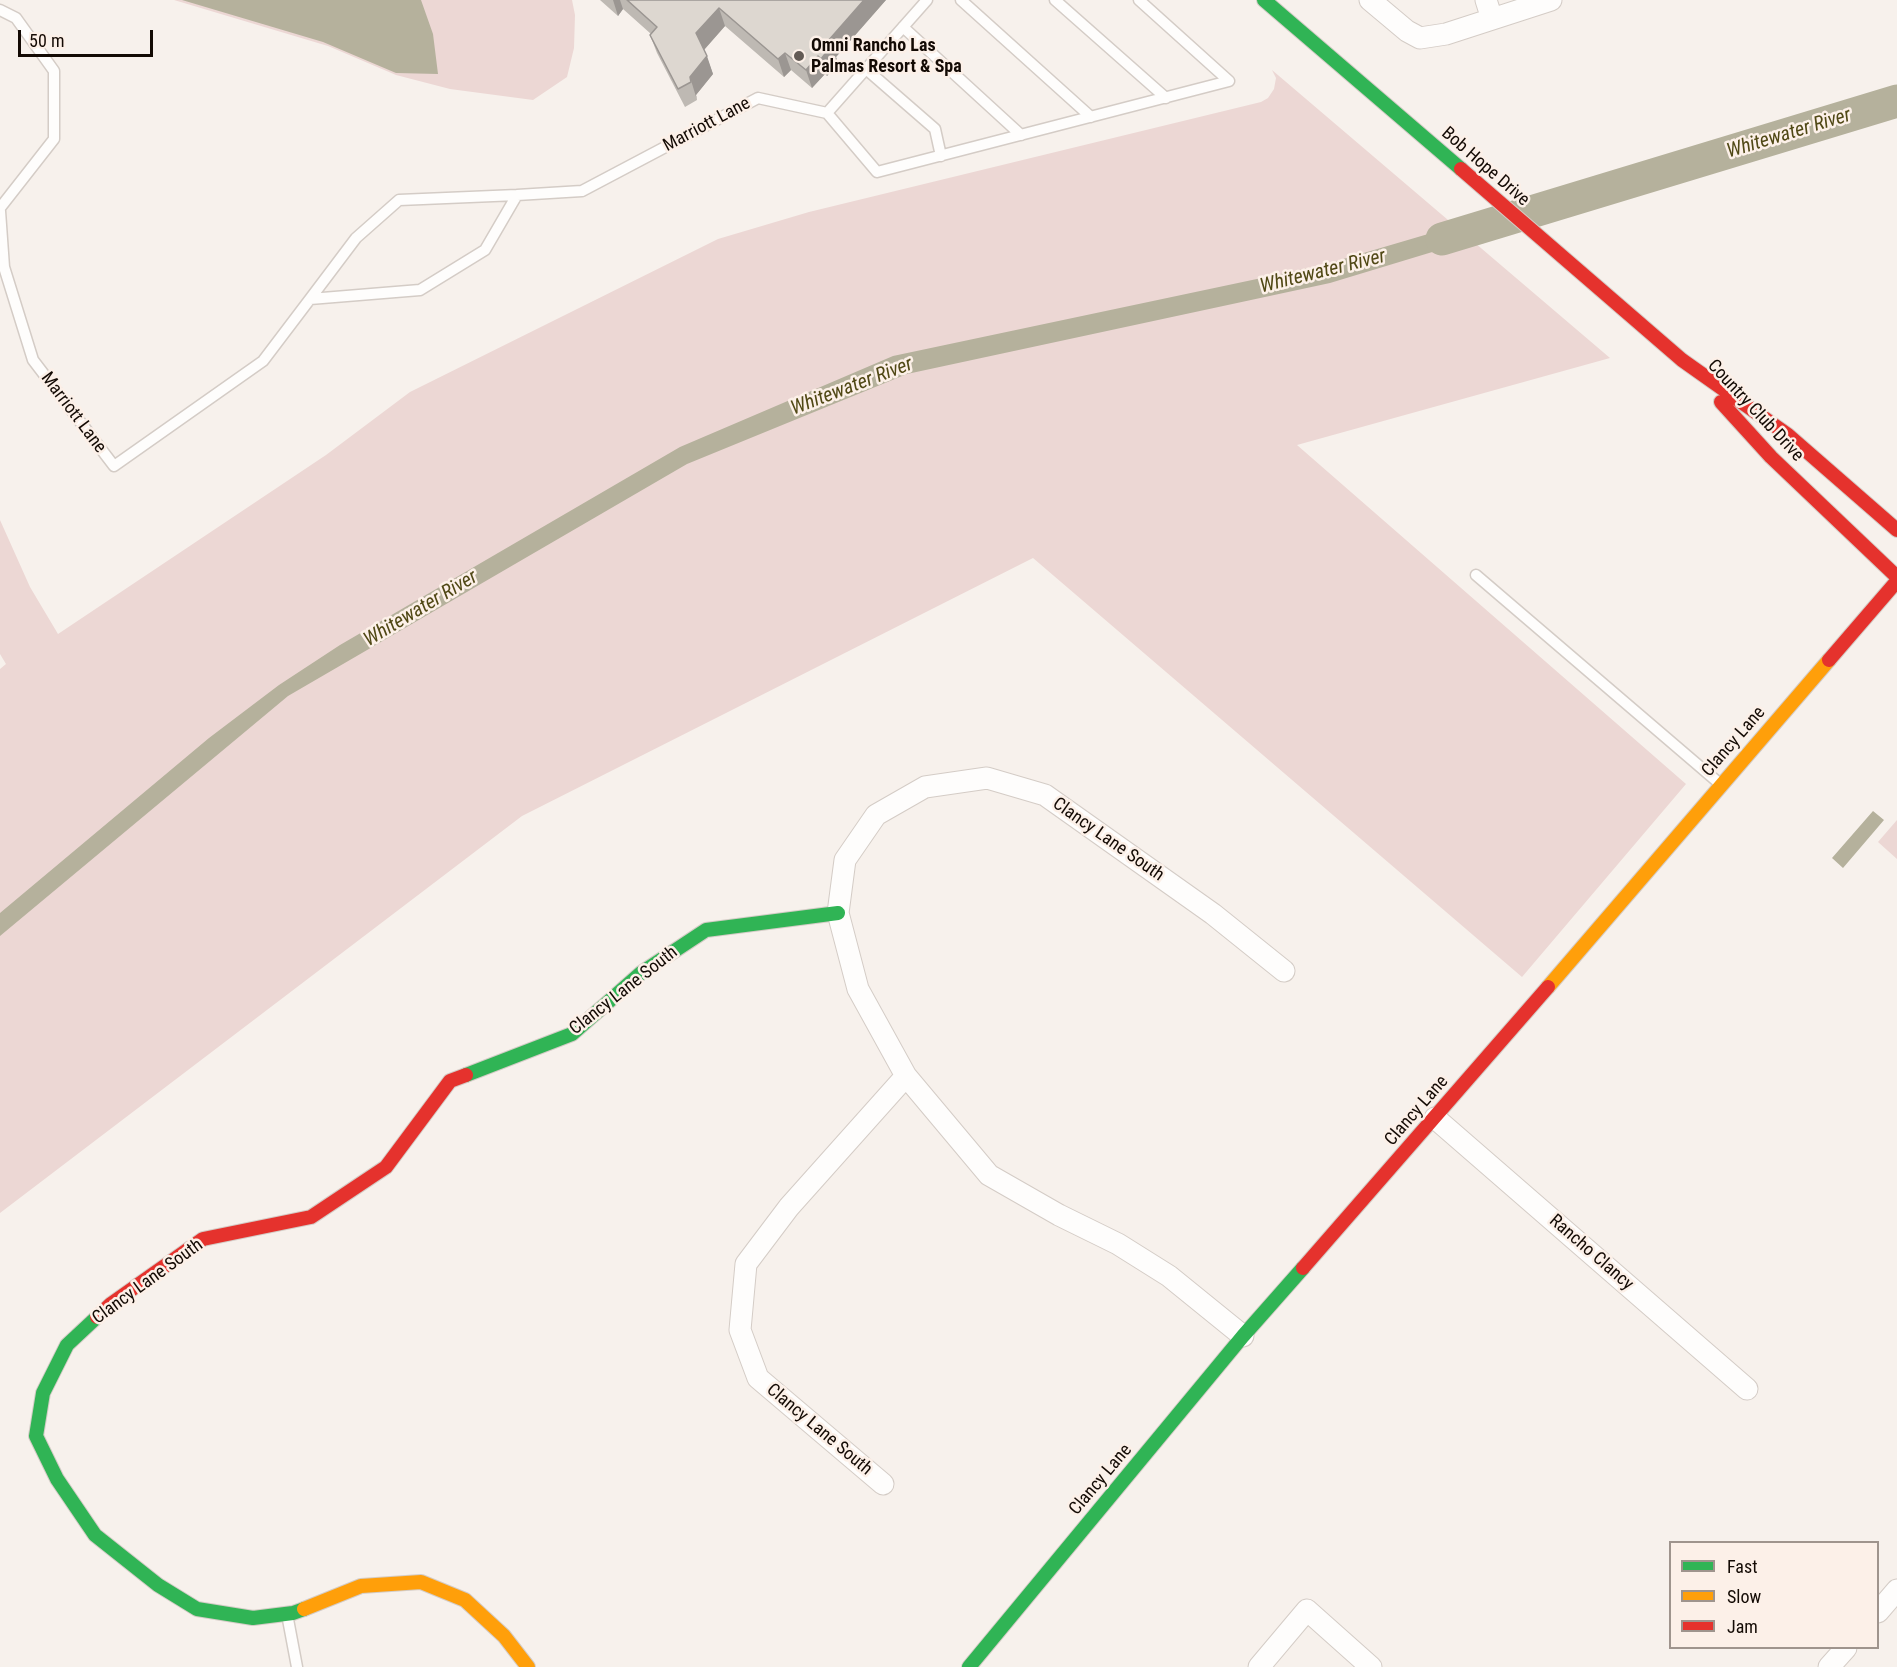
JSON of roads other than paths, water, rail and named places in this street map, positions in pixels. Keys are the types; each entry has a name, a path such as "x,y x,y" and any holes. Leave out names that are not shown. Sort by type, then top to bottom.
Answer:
{"street":[{"name":"Bob Hope Drive","path":"1264,0 1682,360"},
{"path":"1370,0 1407,32 1420,38 1436,37 1489,10 1551,0"},
{"name":"Country Club Drive","path":"1682,360 1788,435 1897,530"},
{"name":"Country Club Drive","path":"1682,360 1771,457 1897,579"},
{"name":"Clancy Lane","path":"969,1667 1244,1336 1435,1118 1897,579"},
{"name":"Clancy Lane South","path":"1244,1336 1169,1276 1118,1244 1059,1215 989,1175 906,1076 858,989 838,913 845,860 876,815 925,787 987,778 1045,795 1213,914 1284,971"},
{"name":"Clancy Lane South","path":"528,1667 504,1636 465,1600 421,1582 361,1586 287,1614 253,1618 197,1609 158,1585 95,1535 57,1479 36,1436 43,1393 67,1345 111,1304 203,1239 311,1217 386,1167 450,1080 572,1034 641,973 706,930 838,913"},
{"name":"Clancy Lane South","path":"883,1484 758,1378 740,1330 746,1264 789,1207 906,1076"},
{"name":"Rancho Clancy","path":"1435,1118 1747,1389"},
{"path":"1879,1611 1897,1590"},
{"path":"1259,1667 1307,1610 1371,1667"},
{"path":"1829,1667 1844,1649"}],"lane":[{"path":"927,0 826,113 877,172 1229,81 1139,0"},
{"path":"961,0 1091,117"},
{"path":"1055,0 1166,98"},
{"name":"Marriott Lane","path":"0,10 16,18 54,71 54,139 0,210 4,267 33,360 114,466 263,360 356,238 399,200 582,191 758,98 826,113"},
{"path":"903,27 1021,135"},
{"path":"866,69 935,129 941,156"},
{"path":"310,299 420,290 485,250 517,195"},
{"path":"1476,575 1721,785"},
{"path":"287,1614 297,1667"}],"water":[{"path":"182,0 421,0 433,34 438,74 396,73 323,42"},
{"path":"1479,219 1495,233 1330,283 907,374 687,464 288,696 0,936 0,913 209,738 279,685 340,645 680,447 893,356 1323,265"},
{"path":"1873,811 1884,820 1843,868 1832,858"}],"waterway":[{"name":"Whitewater River","path":"1442,239 1897,101"}],"place":[{"name":"Omni Rancho Las Palmas Resort & Spa","path":"799,56"}]}
